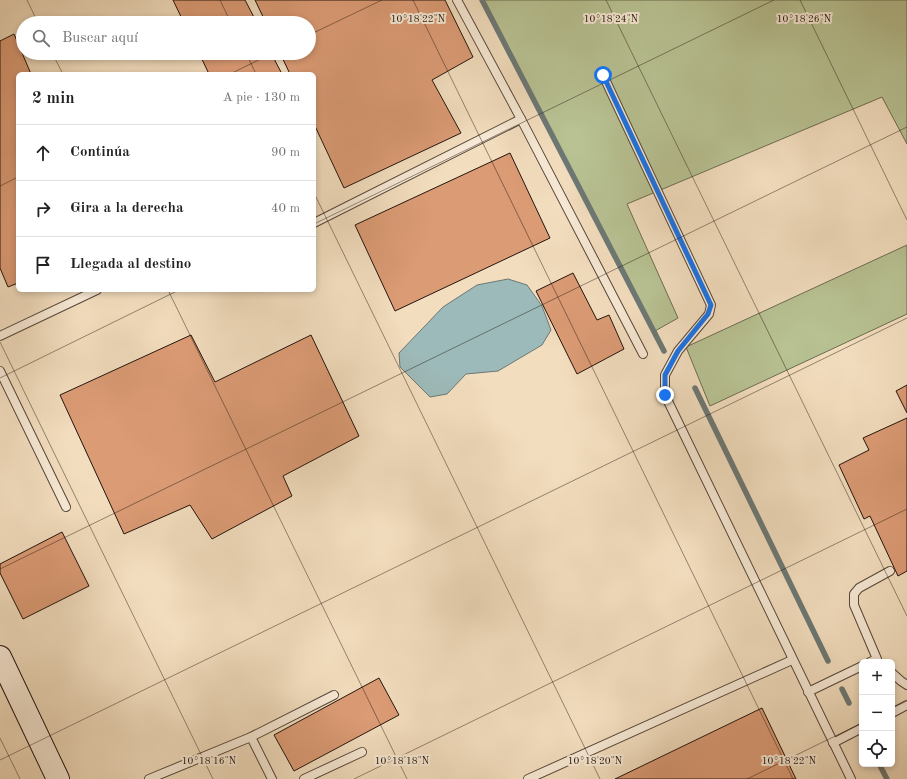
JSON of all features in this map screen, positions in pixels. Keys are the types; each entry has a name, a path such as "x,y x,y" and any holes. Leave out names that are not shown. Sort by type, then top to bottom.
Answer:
{"street":[{"path":"0,657 58,779"}],"lane":[{"path":"457,0 521,119 643,354"},
{"path":"603,75 711,305 708,314 678,351 665,375 665,395 792,660 851,779"},
{"path":"316,223 521,119"},
{"path":"0,336 94,292"},
{"path":"0,371 66,507"},
{"path":"875,659 854,605 854,594 859,588 890,571"},
{"path":"528,779 792,660"},
{"path":"808,692 859,667"},
{"path":"895,676 907,685"},
{"path":"149,779 251,737 334,695"},
{"path":"895,711 907,705"},
{"path":"833,743 859,730"},
{"path":"251,737 272,779"},
{"path":"304,779 362,752"}],"green space":[{"path":"481,0 907,0 907,144 882,97 627,204 678,318 655,331"},
{"path":"907,245 907,314 710,406 686,347"}],"water":[{"path":"508,279 527,285 542,306 551,330 542,345 498,371 466,374 447,394 430,397 400,367 399,353 443,307 477,285"}],"building":[{"path":"173,0 245,0 253,16 181,16"},
{"path":"255,0 445,0 473,57 432,80 461,133 344,188 316,128 316,72 289,72 283,60 316,60 316,16 263,16"},
{"path":"14,34 16,39 16,60 25,60 30,72 16,72 16,284 8,287 0,268 0,41"},
{"path":"202,60 275,60 281,72 208,72"},
{"path":"510,153 550,238 395,311 355,225"},
{"path":"573,273 597,320 609,315 624,349 577,374 536,291"},
{"path":"191,335 215,382 311,335 359,436 283,476 292,496 212,539 190,505 124,534 60,395"},
{"path":"907,385 907,413 896,391"},
{"path":"907,418 907,571 898,576 870,516 864,519 839,465 869,450 863,438"},
{"path":"62,532 89,586 23,619 0,573 0,564"},
{"path":"379,678 399,715 294,771 274,735"},
{"path":"762,708 796,779 615,779"}],"waterway":[{"path":"482,0 664,351"},
{"path":"695,388 828,661"},
{"path":"842,689 849,703"},
{"path":"881,767 887,779"}],"route":[{"path":"603,75 711,305 708,314 678,351 665,375 665,395"}]}
